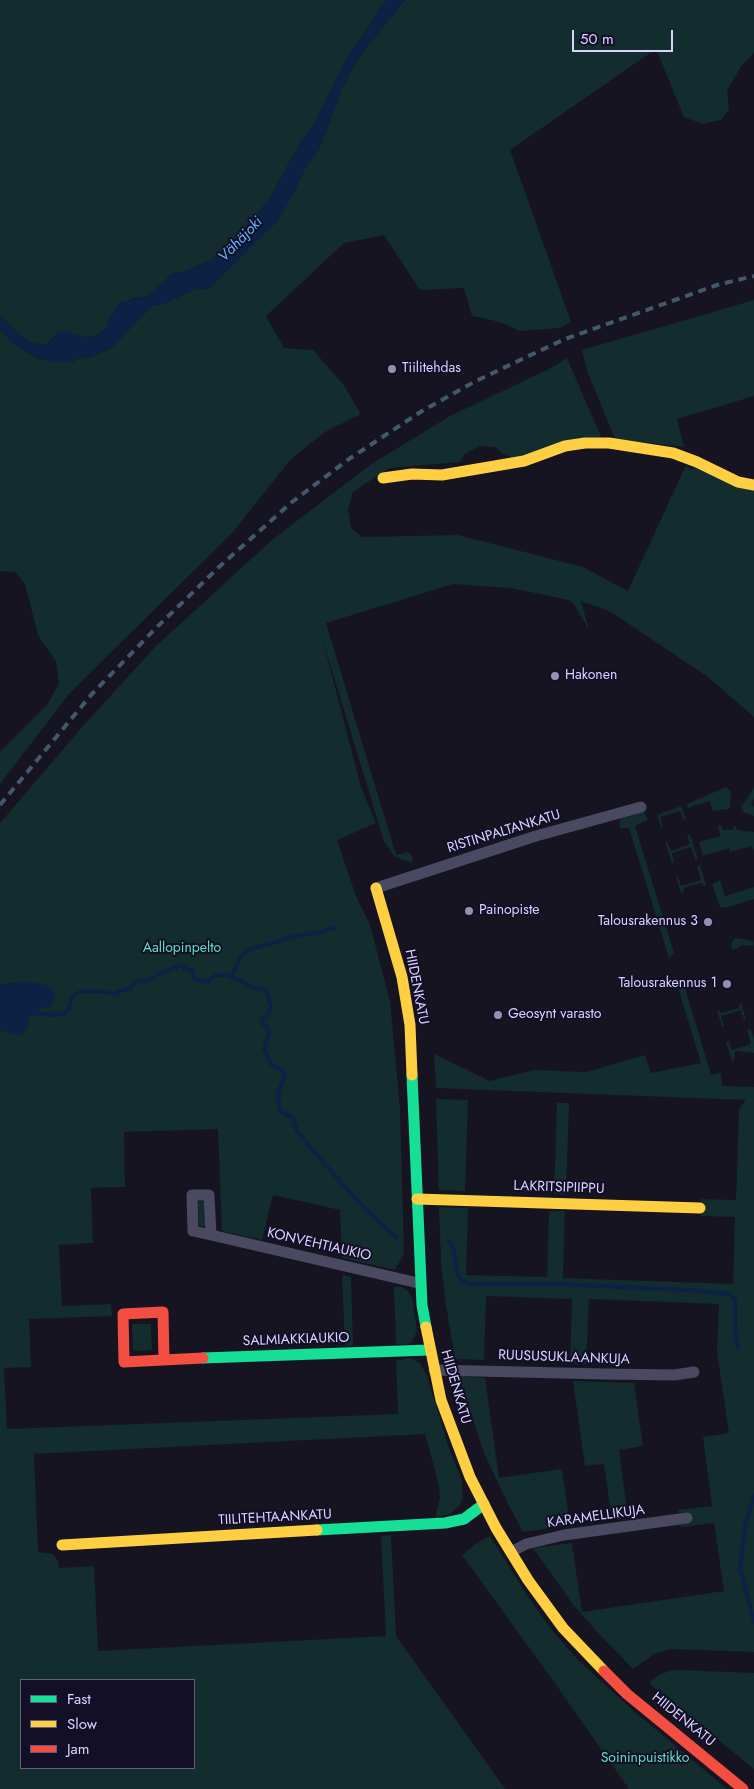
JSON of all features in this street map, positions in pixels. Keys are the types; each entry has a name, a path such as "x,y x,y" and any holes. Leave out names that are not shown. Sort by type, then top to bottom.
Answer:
{"street":[{"path":"382,478 412,474 442,475 524,461 565,446 585,443 609,443 673,452 738,482 754,485"},
{"name":"RISTINPALTANKATU","path":"376,888 536,836 641,807"},
{"name":"HIIDENKATU","path":"376,888 402,977 410,1025 422,1305 429,1350 441,1400 455,1440 484,1504 511,1552 544,1603 582,1649 627,1694 743,1789"},
{"name":"LAKRITSIPIIPPU","path":"417,1199 700,1208"},
{"name":"KONVEHTIAUKIO","path":"211,1235 420,1283"},
{"name":"SALMIAKKIAUKIO","path":"164,1360 162,1312 122,1314 124,1362 429,1350"},
{"name":"RUUSUSUKLAANKUJA","path":"434,1370 606,1374 674,1374 694,1372"},
{"name":"TIILITEHTAANKATU","path":"62,1545 444,1523 464,1518 484,1504"},
{"name":"KARAMELLIKUJA","path":"511,1552 526,1544 564,1535 687,1518"}],"green space":[{"path":"0,0 387,0 380,7 349,54 314,124 301,141 270,198 239,235 212,260 186,271 172,274 148,296 131,299 110,316 106,328 99,334 86,338 71,333 55,335 48,344 39,344 31,342 16,332 0,315"},
{"path":"406,0 754,0 754,53 742,65 727,90 729,109 721,120 703,124 684,117 656,49 510,150 571,322 560,328 519,331 500,322 472,316 464,288 420,290 384,235 344,243 266,316 284,348 313,350 343,384 361,414 325,432 291,459 232,533 69,694 0,784 0,752 47,705 59,684 56,662 38,635 25,584 15,572 0,571 0,330 16,346 39,359 72,362 80,358 89,358 112,347 152,306 163,304 196,289 208,288 218,280 275,223 294,193 303,172 320,147 343,86 358,58"},
{"path":"754,300 754,396 677,419 684,447 615,439 587,371 582,350"},
{"name":"Aallopinpelto","path":"567,358 602,439 513,458 503,454 495,447 480,446 465,454 460,462 389,468 353,492 348,510 351,528 362,537 458,535 583,567 628,591 686,465 692,470 694,467 754,489 754,717 708,677 611,612 581,601 589,630 573,603 569,600 511,588 453,584 326,623 396,855 408,852 412,856 413,862 394,856 384,841 323,641 361,787 376,823 337,840 356,896 370,925 390,1001 400,1108 404,1254 395,1270 342,1258 340,1210 273,1195 262,1240 222,1231 218,1129 124,1132 125,1187 91,1188 93,1243 59,1245 62,1306 111,1304 112,1316 29,1319 31,1367 4,1368 7,1429 398,1414 396,1361 411,1358 420,1363 427,1376 448,1445 462,1481 463,1497 460,1505 450,1514 436,1517 440,1498 439,1485 425,1434 34,1454 38,1552 53,1554 58,1561 59,1568 94,1566 98,1651 386,1636 381,1536 391,1535 396,1636 505,1789 0,1789 0,823 82,727 156,646 272,540 370,465 450,416 551,368"},
{"path":"726,787 731,792 730,807 728,809 713,811 710,801 688,808 687,804"},
{"path":"754,788 754,799 751,804 754,807 754,816 743,812 741,807"},
{"path":"681,806 686,819 683,820 680,811 660,817 663,827 661,827 657,815"},
{"path":"643,811 648,820 635,826 674,953 669,958 629,828 620,828 619,824 620,820 625,816"},
{"path":"721,825 723,830 732,830 735,825 737,830 754,832 754,851 752,846 730,852 729,848 703,856 699,842 720,836 718,826"},
{"path":"690,834 698,860 695,860 691,847 672,853 674,863 672,863 665,842 667,841 671,851 690,844 687,835"},
{"path":"700,865 706,885 703,886 702,883 683,888 684,892 681,893 676,877 678,876 681,886 701,880 697,866"},
{"path":"720,880 725,896 754,887 754,899 725,908 720,907 712,884"},
{"path":"736,938 753,941 754,946 742,945 734,950 731,947 732,941"},
{"path":"675,978 682,978 711,1075 721,1073 722,1086 754,1087 754,1652 670,1649 654,1654 633,1669 574,1606 533,1548 572,1543 582,1612 724,1591 714,1523 681,1527 680,1525 688,1524 686,1512 679,1513 678,1510 712,1506 703,1437 729,1433 717,1352 719,1304 589,1299 586,1364 570,1363 572,1299 486,1296 484,1360 455,1359 441,1261 439,1207 468,1208 466,1275 547,1277 549,1211 565,1211 563,1278 733,1284 735,1217 701,1216 701,1199 736,1200 739,1109 746,1100 436,1088 434,1054 490,1081 534,1070 587,1072 645,1055 651,1073 701,1063"},
{"path":"741,1003 746,1019 744,1020 741,1010 721,1016 724,1026 722,1027 717,1010 722,1013 739,1008"},
{"path":"751,1029 754,1039 754,1053 735,1051 734,1061 732,1061 726,1042 729,1041 732,1050 751,1044 747,1030"},
{"path":"436,1099 468,1100 465,1191 439,1190"},
{"path":"557,1103 569,1103 566,1194 554,1194"},
{"path":"200,1201 204,1202 205,1226 202,1227 199,1225 198,1203"},
{"path":"342,1275 351,1277 353,1346 345,1346"},
{"path":"394,1287 402,1287 412,1297 417,1331 412,1342 406,1345 396,1344"},
{"path":"151,1324 152,1350 135,1351 133,1349 132,1325"},
{"path":"459,1376 485,1378 499,1478 562,1469 570,1525 523,1532 484,1453"},
{"path":"573,1381 634,1383 643,1446 619,1450 628,1517 612,1520 604,1464 585,1466"},
{"name":"Soininpuistikko","path":"490,1536 551,1629 579,1661 635,1712 727,1789 629,1789 462,1555 477,1543"},
{"path":"679,1670 754,1673 754,1769 651,1685 650,1681 661,1674"}],"water":[{"name":"Vähäjoki","path":"387,0 406,0 358,58 343,86 320,147 303,172 294,193 275,224 218,280 208,288 196,289 163,304 152,306 112,347 89,358 80,358 72,362 39,359 16,346 0,330 0,315 16,332 31,342 39,344 48,344 58,332 71,333 86,338 99,334 106,328 110,316 121,302 148,296 172,274 186,271 212,260 239,235 270,198 301,141 314,124 349,54 380,7"},
{"path":"27,982 50,987 55,997 52,1005 31,1013 28,1027 22,1035 18,1036 0,1030 0,984"}],"waterway":[{"path":"233,973 240,957 248,950 335,927"},
{"path":"27,1013 64,1014 69,1008 72,998 77,993 82,991 100,991 116,994 130,988 137,981 150,980 181,965 184,966 184,969 193,970 193,977 196,980 208,982 216,975 227,975 255,988 266,989 271,1008 269,1014 262,1020 263,1024 270,1031 264,1049 271,1064 283,1071 285,1075 278,1094 280,1111 293,1118 297,1131 315,1153 364,1208 397,1238"},
{"path":"448,1240 453,1246 458,1276 462,1281 469,1284 556,1284 688,1290 729,1294 735,1299 735,1333 738,1348"},
{"path":"754,1496 745,1526 740,1568 754,1622"}],"railway":[{"path":"0,805 91,695 156,628 219,567 292,502 349,459 422,411 476,381 565,339 717,285 754,276"}],"traffic: fast":[{"path":"412,1075 422,1305 426,1327"},
{"path":"203,1358 429,1350"},
{"path":"317,1530 445,1523 464,1519 484,1504"}],"traffic: slow":[{"path":"383,478 412,474 442,475 524,461 565,446 585,443 609,443 673,453 697,462 738,482 754,485"},
{"path":"376,888 402,977 410,1025 412,1075"},
{"path":"417,1199 700,1208"},
{"path":"426,1327 441,1400 470,1477 496,1528 528,1580 563,1628 604,1671"},
{"path":"62,1545 317,1530"}],"traffic: jam":[{"path":"164,1360 163,1312 123,1314 124,1362 203,1358"},
{"path":"604,1671 627,1694 743,1789"}],"place":[{"name":"Tiilitehdas","path":"392,369"},
{"name":"Hakonen","path":"555,676"},
{"name":"Painopiste","path":"469,911"},
{"name":"Talousrakennus 3","path":"708,922"},
{"name":"Talousrakennus 1","path":"727,984"},
{"name":"Geosynt varasto","path":"498,1015"}]}
